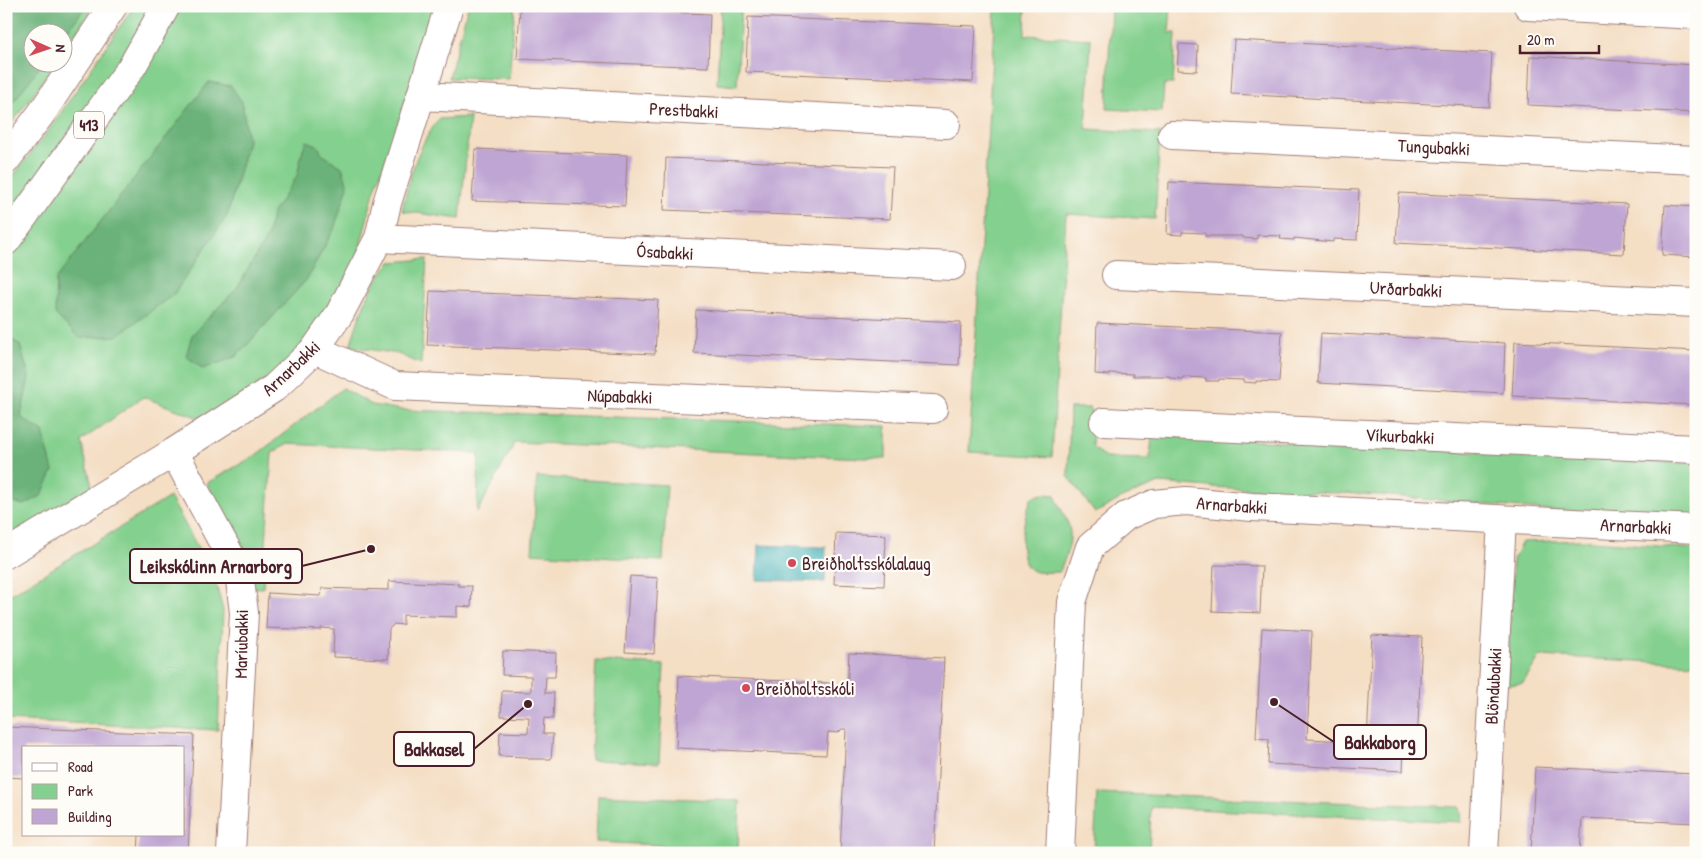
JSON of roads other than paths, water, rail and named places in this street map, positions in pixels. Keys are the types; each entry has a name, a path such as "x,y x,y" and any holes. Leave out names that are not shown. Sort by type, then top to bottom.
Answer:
{"street":[{"name":"413","path":"6,160 41,114 113,6"},
{"name":"413","path":"6,240 133,65 166,6"},
{"name":"Arnarbakki","path":"6,554 174,452 274,388 315,349 340,313 379,238 388,203 450,6"},
{"path":"1528,6 1696,15"},
{"name":"Prestbakki","path":"422,96 946,124"},
{"name":"Tungubakki","path":"1172,134 1696,160"},
{"name":"Ósabakki","path":"379,238 952,266"},
{"name":"Urðarbakki","path":"1116,275 1696,303"},
{"name":"Núpabakki","path":"315,349 395,386 934,409"},
{"name":"Víkurbakki","path":"1104,422 1696,449"},
{"name":"Maríubakki","path":"174,452 239,572 244,613 231,853"},
{"name":"Arnarbakki","path":"1060,853 1072,602 1090,548 1126,516 1154,504 1186,501 1252,507 1696,529"},
{"name":"Blöndubakki","path":"1484,853 1502,520"}],"water":[{"name":"Breiðholtsskólalaug","path":"759,545 826,547 825,582 757,580"}],"place":[{"name":"Leikskólinn Arnarborg","path":"371,549"},
{"name":"Breiðholtsskólalaug","path":"792,563"},
{"name":"Breiðholtsskóli","path":"746,688"},
{"name":"Bakkaborg","path":"1274,702"},
{"name":"Bakkasel","path":"528,704"}]}
